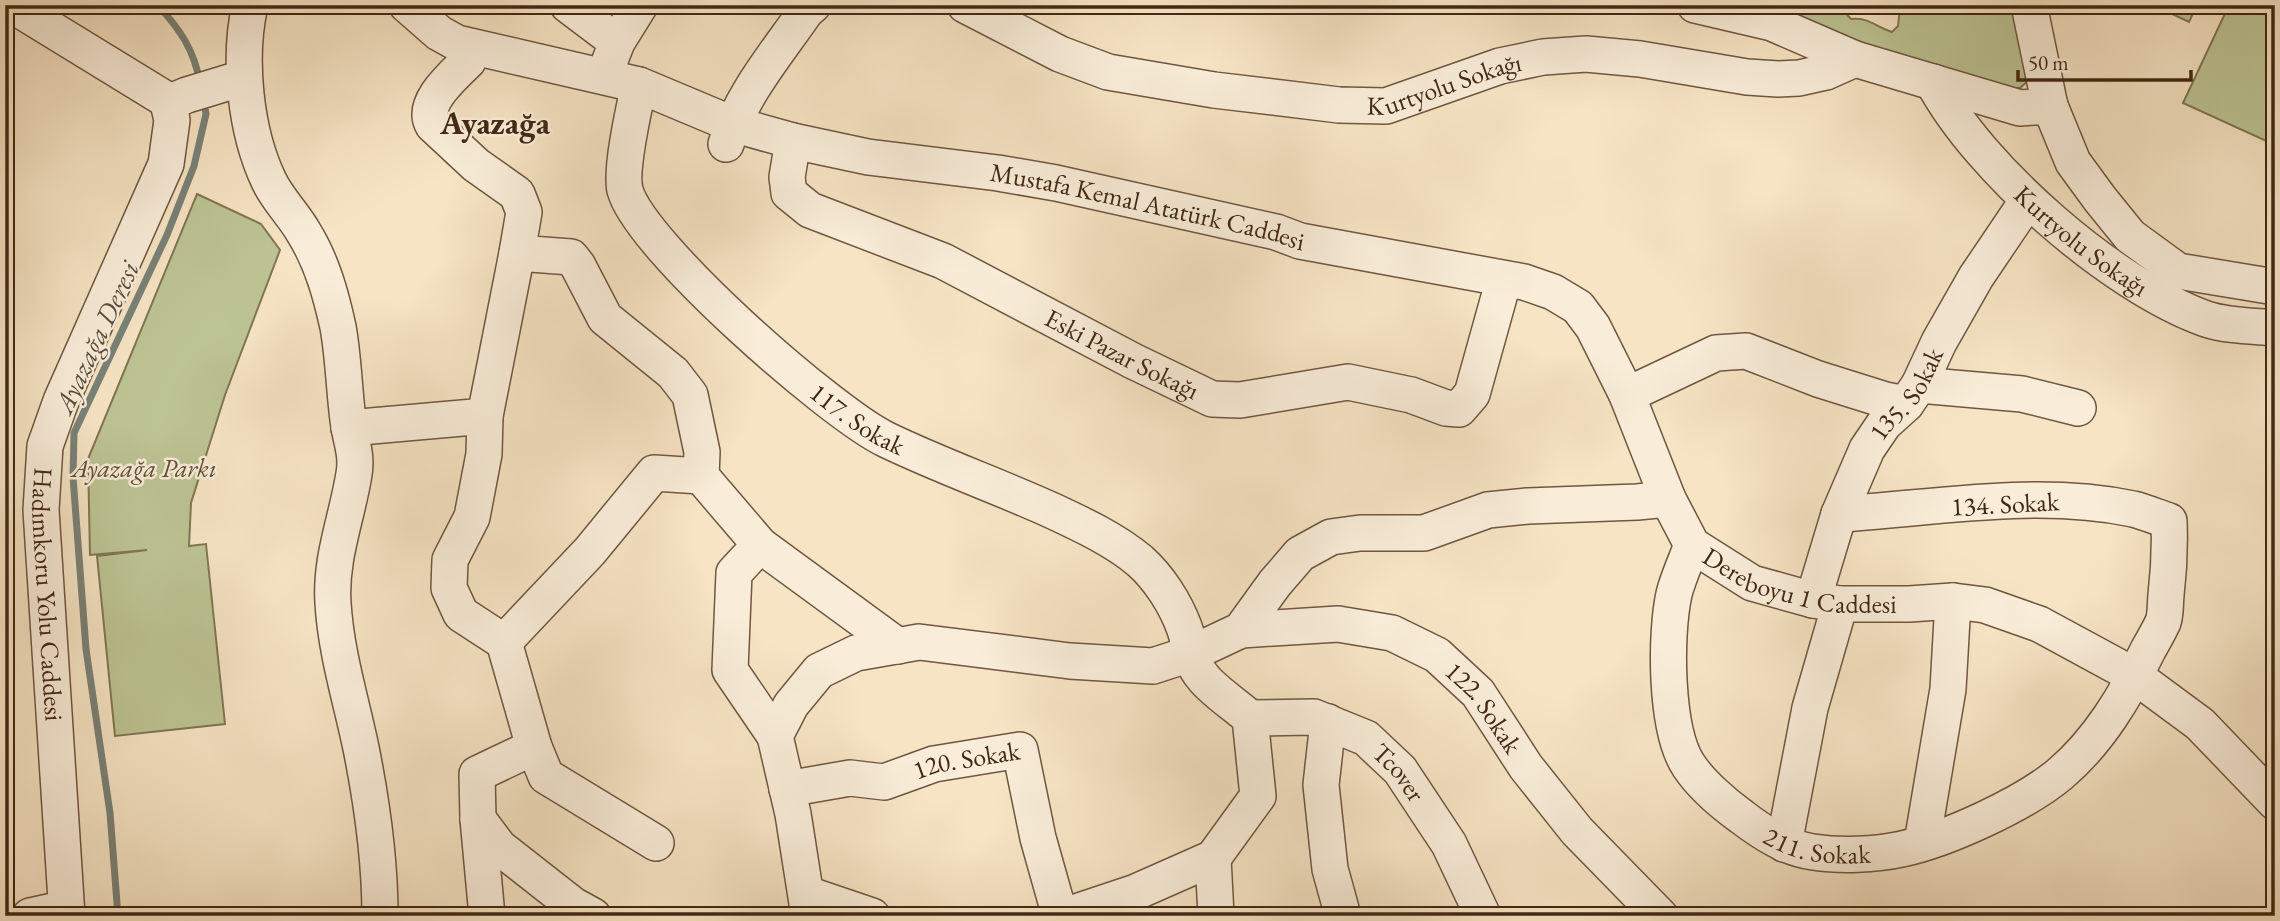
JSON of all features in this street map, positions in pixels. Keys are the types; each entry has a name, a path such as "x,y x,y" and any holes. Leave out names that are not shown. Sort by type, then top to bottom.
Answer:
{"street":[{"path":"12,5 146,86 168,103 243,78"},
{"path":"250,5 244,38 243,78 252,130 261,161 276,194 292,213 315,252 338,327 349,428 355,450 354,472 333,565 333,601 339,657 361,750 369,798 380,884 380,916"},
{"path":"267,5 259,54 261,98 269,140 292,213"},
{"name":"Mustafa Kemal Atatürk Caddesi","path":"387,5 446,55 470,54 604,76 729,134 792,149 1208,223 1276,232 1300,241"},
{"name":"Mustafa Kemal Atatürk Caddesi","path":"407,5 439,33 470,54 504,66 638,91"},
{"path":"568,5 617,42"},
{"path":"604,76 617,42 639,5"},
{"path":"729,134 744,102 806,11 813,5"},
{"name":"Kurtyolu Sokağı","path":"965,5 1060,54 1108,72 1214,90 1339,106 1386,106 1500,66 1542,57 1586,54 1640,59 1747,77 1778,79 1800,78 1826,72 1855,59"},
{"path":"1695,5 1772,23 1855,59 2020,108 2050,106"},
{"path":"2029,5 2050,106 2073,162 2130,236 2178,271 2275,287"},
{"path":"470,54 466,89 443,132 476,165 517,194 524,212 485,416 484,453 472,517 450,560 449,587 461,614 505,642 534,747 546,776 656,843"},
{"name":"Kurtyolu Sokağı","path":"1933,82 1945,105 1963,129 2028,200 2116,270 2179,309 2210,320 2275,328"},
{"name":"117. Sokak","path":"638,91 629,137 624,187 647,229 700,285 778,359 848,416 884,439 1090,528 1140,561 1164,588 1184,627 1190,653 1202,676 1250,718"},
{"name":"Hadımkoru Yolu Caddesi","path":"67,912 41,510 44,446 61,401 166,164 172,120 168,103"},
{"name":"Eski Pazar Sokağı","path":"792,149 787,177 789,193 810,210 943,261 1133,361 1212,399 1240,400 1348,382 1411,395 1446,408 1460,409 1472,394 1504,279"},
{"name":"135. Sokak","path":"1784,844 1810,708 1839,514 1867,449 1884,424 1913,395 1938,342 1976,277 2028,200"},
{"name":"Dereboyu 1 Caddesi","path":"1300,241 1524,282 1553,292 1578,307 1593,327 1627,396 1668,499 1692,545 1752,583 1827,602 1909,604 1953,601 1985,605 2039,624 2135,677 2200,724 2275,802"},
{"path":"517,253 571,257 605,318 673,373 690,395 702,452 701,476 760,545 898,646"},
{"path":"1627,396 1716,353 1746,351 1818,379 1885,400 1913,395 2022,394 2078,408"},
{"path":"349,428 485,416"},
{"path":"349,428 325,530 320,593 324,641 346,755 359,844 363,916"},
{"path":"505,642 590,551 654,473 701,476"},
{"path":"775,736 791,705 820,671 856,653 919,642 1070,661 1153,666 1241,630 1300,554 1331,537 1360,533 1423,533 1488,510 1668,499"},
{"name":"134. Sokak","path":"1839,514 1995,502 2068,500 2135,509 2169,522"},
{"name":"211. Sokak","path":"1692,545 1674,594 1669,644 1672,724 1688,765 1726,806 1784,844 1812,852 1861,853 1901,849 1922,843 2014,804 2059,775 2083,752 2106,723 2135,677 2164,620 2170,558 2169,522"},
{"path":"760,545 734,573 730,670 775,736 808,905 872,916"},
{"path":"1922,843 1948,689 1953,601"},
{"name":"122. Sokak","path":"1241,630 1338,624 1392,633 1437,655 1478,693 1526,767 1577,831 1660,916"},
{"name":"Tcover","path":"1250,718 1314,717 1366,738 1400,770 1449,844 1483,916"},
{"path":"1062,916 1136,892 1213,858 1258,796 1250,718"},
{"path":"1328,722 1321,785 1330,869 1343,916"},
{"path":"487,916 478,819 477,774 534,747"},
{"name":"120. Sokak","path":"787,789 850,778 884,782 934,764 1020,750 1038,838 1062,916"},
{"path":"478,819 499,847 573,905 593,916"},
{"path":"1213,858 1216,916"},
{"path":"30,916 67,912"}],"green space":[{"path":"1740,5 1838,5 1851,19 1867,21 1892,32 1898,26 1900,8 1925,5 2018,5 2029,80 2020,88 2010,88 1934,72"},
{"path":"2153,5 2197,5 2189,22"},
{"path":"2229,5 2275,5 2275,145 2183,103"},
{"name":"Ayazağa Parkı","path":"197,194 261,224 280,250 225,395 191,503 189,546 206,544 225,724 115,736 97,556 147,550 90,555 88,459"}],"waterway":[{"name":"Ayazağa Deresi","path":"158,5 185,41 200,83"},
{"name":"Ayazağa Deresi","path":"118,916 110,813 86,649 73,477 74,433 167,235 194,166 206,114 204,101"}],"district":[{"name":"Ayazağa","path":"495,122"}]}
